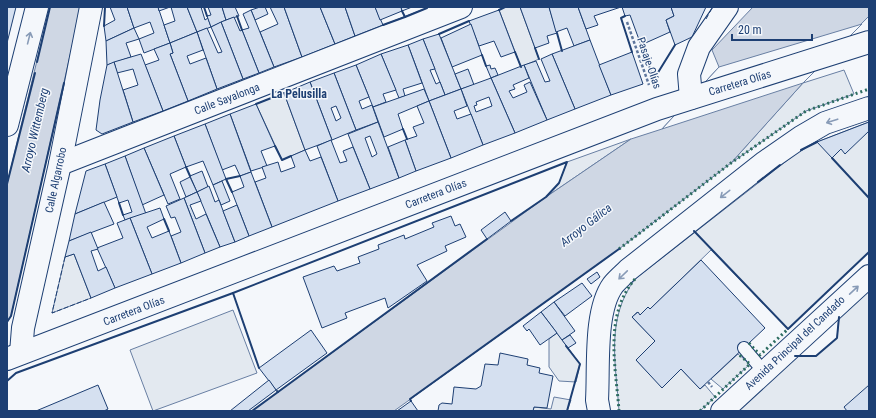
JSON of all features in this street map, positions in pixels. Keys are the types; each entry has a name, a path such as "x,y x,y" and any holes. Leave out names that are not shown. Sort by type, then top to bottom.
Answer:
{"street":[{"path":"7,125 14,70 36,7"},
{"name":"Calle Algarrobo","path":"14,356 23,328 60,164 91,7"},
{"name":"Calle Sayalonga","path":"60,164 461,7"},
{"path":"691,98 689,74 699,47 728,7"},
{"name":"Carretera Olías","path":"14,356 82,332 657,109 869,42"},
{"path":"595,407 599,327 603,308 612,285 628,270 765,162 801,137 825,123 869,108"},
{"name":"Avenida Principal del Candado","path":"722,411 869,276"}],"lane":[{"path":"744,348 764,372"}],"path":[{"name":"Pasaje Olías","path":"627,22 657,109"}],"shaded area":[{"path":"505,7 520,7 539,59 521,67 499,10"},
{"path":"844,70 854,94 806,111 731,163 803,83"},
{"path":"284,93 305,150 282,160 256,104"},
{"path":"869,122 869,252 788,329 711,250 650,309 648,307 640,315 637,312 632,317 655,341 636,360 662,387 681,369 700,389 705,385 715,397 700,411 619,411 615,359 616,326 619,310 635,279 798,152 817,142"},
{"path":"631,139 546,197 559,183 567,162"},
{"path":"74,254 91,298 52,313 65,257"},
{"path":"869,289 869,411 738,411 793,356 816,356 837,338 839,317"},
{"path":"233,310 257,373 153,411 130,350"},
{"path":"557,333 580,364 576,382 559,381 549,367 549,339"},
{"path":"738,354 750,364 723,389 711,379"},
{"path":"554,397 571,400 567,411 533,411 534,407 551,409"}],"water":[{"name":"Arroyo Wittemberg","path":"50,7 81,7 11,316 7,322 7,184"},
{"name":"Arroyo Gálica","path":"753,7 869,7 869,16 803,83 731,163 619,249 394,411 252,411 546,197 631,139 662,129 719,67 712,50"}],"pier":[{"path":"862,24 803,83 662,129 719,67"}],"building":[{"path":"7,7 16,7 7,43"},
{"path":"110,7 127,7 134,28 106,41 104,26 115,20"},
{"path":"127,7 158,7 170,43 144,53 139,39 154,33 150,22 134,28"},
{"path":"158,7 170,7 159,11"},
{"path":"171,7 187,7 197,32 170,43 164,25 175,21"},
{"path":"187,7 201,7 205,20 208,18 211,27 197,32"},
{"path":"208,7 222,7 226,20 211,27 207,16 211,15"},
{"path":"222,7 235,7 239,16 226,20"},
{"path":"265,7 268,14 255,20 251,10"},
{"path":"270,7 284,7 302,57 274,67 260,32 278,24"},
{"path":"284,7 320,7 335,44 302,57"},
{"path":"320,7 345,7 355,36 335,44"},
{"path":"345,7 375,7 383,25 355,36"},
{"path":"375,7 401,7 402,11 380,20"},
{"path":"401,7 412,7 402,11"},
{"path":"520,7 549,7 557,33 547,36 549,43 535,48"},
{"path":"549,7 578,7 590,40 574,46 567,28 556,32"},
{"path":"578,7 621,7 594,16 598,25 586,29"},
{"path":"622,7 671,7 674,16 666,20 670,32 641,45 630,15 625,16"},
{"path":"671,7 706,7 692,37 675,45 666,20 674,16"},
{"path":"251,10 274,67 259,73 242,30 249,28 243,14"},
{"path":"499,10 515,52 501,57 494,41 479,46 469,21"},
{"path":"234,17 240,31 242,30 259,73 243,79 221,22"},
{"path":"221,22 243,79 217,89 197,32 207,28 218,53 222,52 211,27"},
{"path":"471,24 482,55 452,67 441,38"},
{"path":"134,28 139,39 126,43 131,57 107,65 106,41"},
{"path":"197,32 203,50 187,56 190,64 206,58 217,89 188,101 170,54 173,53 170,43"},
{"path":"439,34 461,89 445,95 423,39"},
{"path":"423,39 435,69 430,70 436,84 440,82 445,95 429,101 408,45"},
{"path":"590,40 611,95 575,109 552,54"},
{"path":"170,43 173,53 170,54 188,101 163,111 145,65 159,60 154,49"},
{"path":"408,45 422,83 403,89 405,96 399,98 381,54"},
{"path":"632,52 643,84 611,95 599,65"},
{"path":"141,54 163,111 133,122 123,90 138,85 133,69 117,73 114,62"},
{"path":"381,54 396,90 383,94 386,102 373,107 356,65"},
{"path":"552,54 575,109 547,120 524,65 536,61 545,82 550,81 541,59"},
{"path":"114,62 133,122 102,134 96,130 100,100 107,65"},
{"path":"356,65 369,97 359,101 362,109 372,105 378,122 356,130 334,73"},
{"path":"490,65 491,69 495,68 498,75 491,78 486,66"},
{"path":"524,65 529,78 513,85 515,89 509,91 513,98 527,92 524,85 530,82 547,120 515,133 491,78"},
{"path":"468,69 474,85 461,89 455,74"},
{"path":"334,73 356,130 332,140 310,82","holes":["336,106 341,118 336,121 331,108"]},
{"path":"491,78 515,133 483,145 461,89","holes":["489,97 492,106 476,112 474,106 477,105 476,102"]},
{"path":"310,82 332,140 305,150 284,93"},
{"path":"424,89 429,101 398,114 403,129 384,137 373,107"},
{"path":"461,89 467,106 454,111 457,119 471,114 483,145 451,158 429,101"},
{"path":"429,101 451,158 416,171 405,140 417,136 413,127 424,123 417,106"},
{"path":"256,104 275,146 261,151 267,166 251,171 230,114"},
{"path":"230,114 251,172 240,176 235,165 222,170 205,124"},
{"path":"378,122 399,178 370,189 348,134","holes":["370,136 377,154 372,157 365,138"]},
{"path":"869,122 869,131 845,154 841,149 832,158 817,142"},
{"path":"205,124 226,179 213,185 203,161 186,167 174,136"},
{"path":"174,136 186,167 170,174 180,199 168,204 144,148"},
{"path":"331,140 340,163 347,161 343,151 353,147 370,189 338,201 317,146"},
{"path":"405,140 416,171 399,178 388,147"},
{"path":"144,148 164,195 142,205 125,156"},
{"path":"305,150 310,161 321,157 338,201 272,227 255,182 266,178 262,167 278,162 281,172 295,167 291,156"},
{"path":"125,156 146,214 125,220 123,215 132,212 128,200 119,203 105,164"},
{"path":"105,164 117,197 75,214 86,171"},
{"path":"202,171 208,187 197,192 190,176"},
{"path":"251,172 272,227 249,236 232,192 244,187 240,176"},
{"path":"190,177 197,192 186,197 180,182"},
{"path":"222,181 230,201 221,205 213,185"},
{"path":"209,186 215,202 219,200 235,242 220,247 197,192"},
{"path":"197,192 201,201 190,205 196,219 206,214 220,247 205,253 184,198"},
{"path":"184,198 205,253 181,263 171,236 181,232 175,217 171,218 166,206"},
{"path":"104,202 114,224 69,241 75,214"},
{"path":"237,205 249,236 235,242 223,211"},
{"path":"160,208 164,219 147,227 152,238 169,231 181,263 152,274 130,218"},
{"path":"505,212 511,221 487,239 481,230"},
{"path":"451,216 455,226 460,224 466,237 445,246 447,251 417,265 427,281 388,308 385,298 345,313 347,318 322,328 303,277 334,266 337,271 360,263 358,257 379,249 378,245 404,235 405,239 434,227 432,223"},
{"path":"130,218 152,274 115,288 97,248 123,238 117,223"},
{"path":"91,232 98,249 91,251 98,271 106,267 115,288 91,298 74,254 65,257 69,241"},
{"path":"701,260 765,328 700,389 681,369 662,388 636,360 655,341 632,317 638,312 640,315 648,307 650,309"},
{"path":"597,272 600,277 591,284 587,279"},
{"path":"582,283 592,296 565,316 554,302"},
{"path":"554,302 575,331 562,340 541,312"},
{"path":"541,312 557,333 540,345 529,329 527,331 523,326"},
{"path":"311,330 327,353 276,390 259,368"},
{"path":"570,335 576,343 568,348 562,340"},
{"path":"500,353 528,359 527,365 540,368 539,373 553,376 547,408 534,407 533,411 438,411 439,405 442,403 452,404 454,387 476,389 481,386 485,364 498,365"},
{"path":"269,380 276,390 248,411 230,411"},
{"path":"98,385 108,409 104,411 36,411"},
{"path":"869,385 869,411 847,411 844,407"},
{"path":"411,401 418,411 397,411"}],"hedge":[{"path":"619,249 731,163 806,111 869,89"},
{"path":"619,411 614,360 615,325 619,308 626,292 636,278"},
{"path":"749,343 760,355 788,329"},
{"path":"700,411 750,364 738,354"}],"fence":[{"path":"706,19 712,8"},
{"path":"65,257 52,313 91,298"}],"wall":[{"path":"37,62 50,7"},
{"path":"104,26 105,7"},
{"path":"204,7 207,16"},
{"path":"405,17 427,7"},
{"path":"499,10 505,7"},
{"path":"383,25 405,17 402,11"},
{"path":"237,16 242,30"},
{"path":"625,16 621,18 632,52"},
{"path":"439,34 469,21"},
{"path":"557,33 562,51"},
{"path":"641,45 654,79 675,45"},
{"path":"535,48 539,59"},
{"path":"515,52 521,67"},
{"path":"482,55 486,66"},
{"path":"7,184 35,73"},
{"path":"7,322 11,316 64,83"},
{"path":"256,104 284,93"},
{"path":"403,129 407,139"},
{"path":"801,150 817,142"},
{"path":"275,146 282,160 291,156"},
{"path":"832,158 869,198"},
{"path":"233,293 567,162 559,183 546,197 511,221"},
{"path":"758,182 780,165"},
{"path":"186,167 190,176"},
{"path":"232,192 226,179 240,176"},
{"path":"119,203 123,215"},
{"path":"164,219 169,231"},
{"path":"694,231 788,329 869,252"},
{"path":"278,392 487,239"},
{"path":"411,401 410,399 619,249"},
{"path":"7,381 16,373 233,293 259,368"},
{"path":"795,356 816,356 837,338 839,317"},
{"path":"566,346 580,364 567,411"},
{"path":"252,411 278,392 277,391"}],"district":[{"name":"La Pelusilla","path":"299,94"}]}
